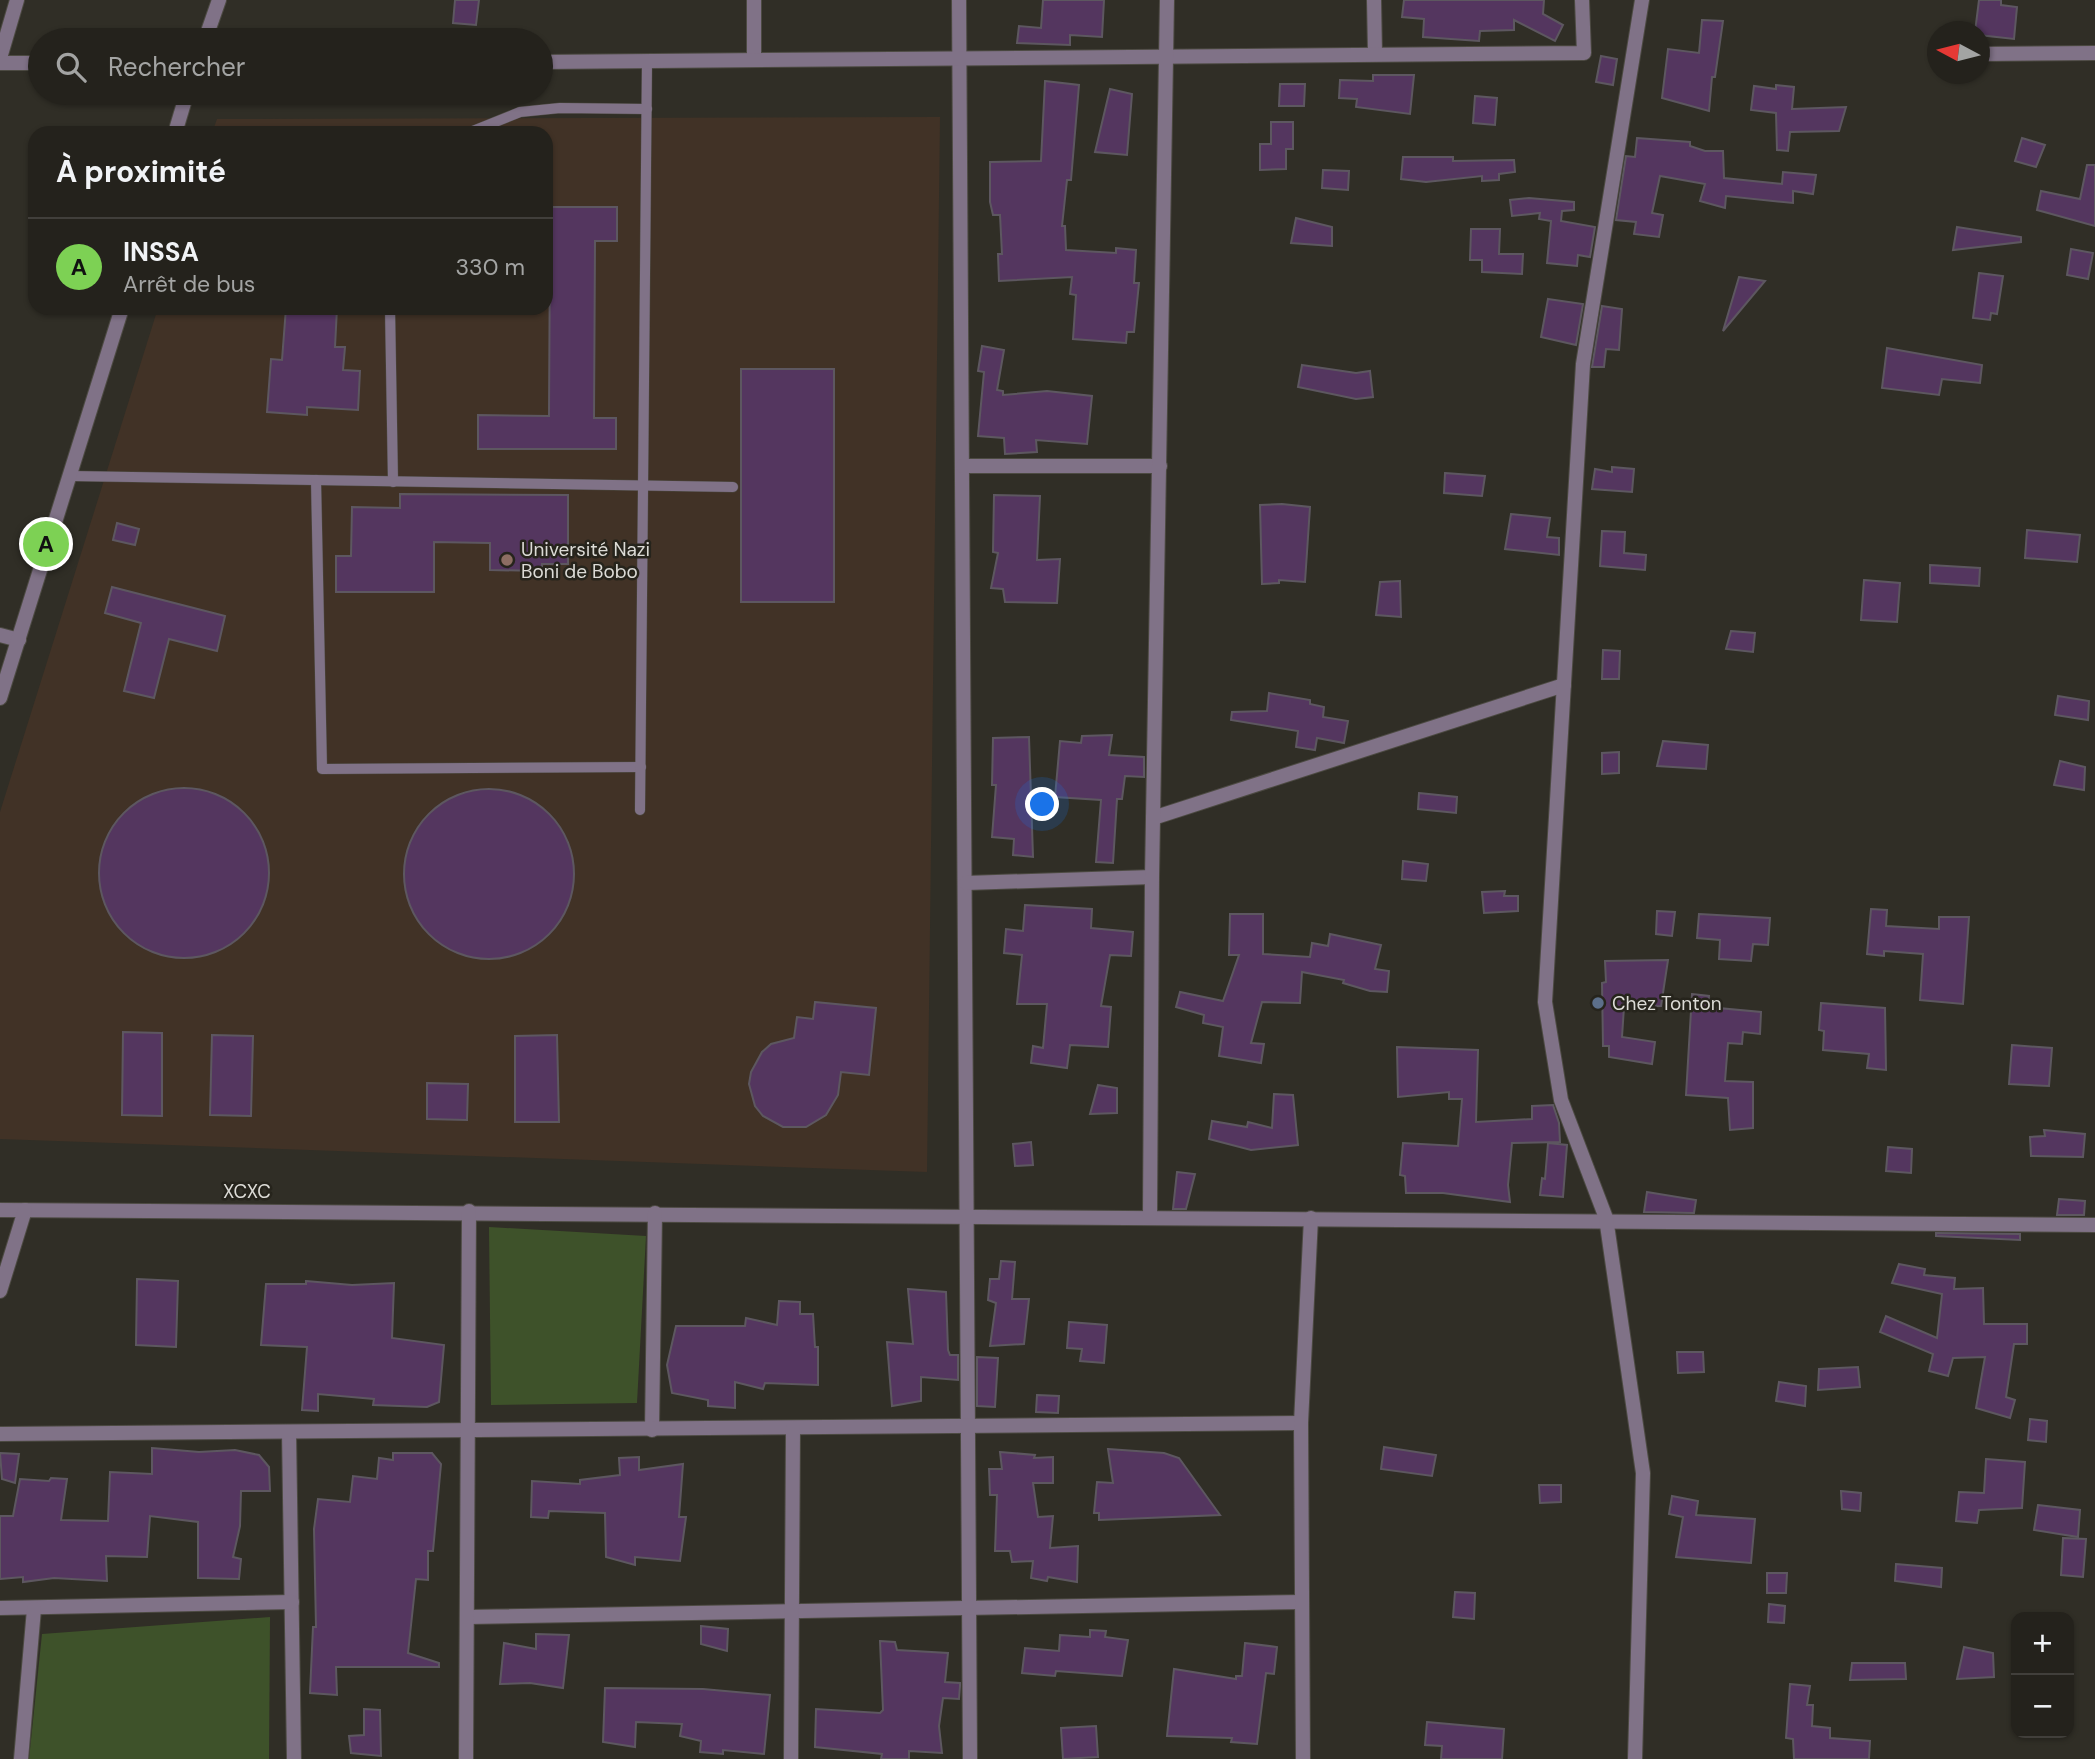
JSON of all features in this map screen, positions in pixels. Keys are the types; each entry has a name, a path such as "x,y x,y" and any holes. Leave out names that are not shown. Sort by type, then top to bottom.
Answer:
{"street":[{"path":"17,0 0,60 28,62"},
{"path":"209,28 219,0"},
{"path":"754,0 754,58"},
{"path":"959,0 970,1759"},
{"path":"1150,1217 1152,877 1167,0"},
{"path":"1374,0 1376,53"},
{"path":"553,62 1584,53 1582,0"},
{"path":"1635,1759 1643,1473 1606,1221 1561,1100 1545,1002 1583,365 1642,0"},
{"path":"1990,54 2095,53"},
{"path":"177,126 183,105"},
{"path":"0,698 120,315"},
{"path":"962,466 1160,466"},
{"path":"0,635 19,640"},
{"path":"1153,818 1564,685"},
{"path":"965,883 1152,877"},
{"name":"XCXC","path":"0,1210 2095,1225"},
{"path":"0,1291 25,1210"},
{"path":"466,1759 469,1212"},
{"path":"652,1430 654,1213"},
{"path":"1303,1759 1301,1423 1311,1218"},
{"path":"0,1434 1301,1423"},
{"path":"791,1759 793,1429"},
{"path":"289,1432 294,1759"},
{"path":"0,1608 292,1602"},
{"path":"468,1617 1302,1602"},
{"path":"21,1759 34,1609"}],"lane":[{"path":"640,810 647,60"},
{"path":"485,126 520,112 560,108 647,109"},
{"path":"390,315 393,482"},
{"path":"70,476 733,488"},
{"path":"316,480 322,769 641,766"}],"shaded area":[{"name":"Université Nazi Boni de Bobo","path":"940,117 927,1172 0,1139 0,812 156,315 553,315 553,126 214,126 217,119"}],"green space":[{"path":"489,1227 646,1236 637,1403 491,1405"},
{"path":"270,1617 269,1759 29,1759 42,1634"}],"building":[{"path":"455,0 479,0 476,25 453,23"},
{"path":"1043,0 1104,0 1102,37 1070,35 1070,45 1017,43 1019,26 1041,28"},
{"path":"1404,0 1544,0 1543,14 1563,25 1555,41 1514,20 1514,30 1480,31 1479,41 1423,37 1424,19 1402,17"},
{"path":"1979,0 2001,0 2001,5 2017,7 2014,39 1990,36 1990,21 1976,21"},
{"path":"1702,20 1723,21 1715,77 1712,77 1709,111 1662,98 1668,49 1699,53"},
{"path":"1601,56 1617,59 1613,85 1596,82"},
{"path":"1373,75 1414,75 1410,114 1356,107 1357,99 1339,98 1340,80 1373,81"},
{"path":"1045,81 1079,85 1071,180 1067,180 1062,226 1065,226 1066,250 1116,253 1116,248 1136,250 1134,283 1139,283 1134,332 1127,332 1126,343 1073,339 1076,295 1070,294 1072,277 999,281 998,254 1002,254 1000,215 993,215 990,202 990,162 1041,161"},
{"path":"1280,84 1305,84 1304,106 1279,106"},
{"path":"1776,85 1794,87 1792,109 1846,107 1839,131 1790,132 1788,151 1777,150 1776,113 1751,110 1754,86 1776,89"},
{"path":"1110,89 1132,94 1127,155 1095,152"},
{"path":"1475,96 1497,98 1495,125 1473,123"},
{"path":"1271,122 1293,122 1293,149 1286,149 1286,169 1260,170 1260,144 1271,144"},
{"path":"1637,138 1690,142 1690,146 1705,151 1723,151 1724,178 1782,184 1783,172 1816,175 1813,194 1793,191 1793,203 1726,196 1725,208 1700,201 1705,184 1660,176 1652,213 1663,215 1659,237 1634,234 1636,222 1616,220 1626,156 1635,157"},
{"path":"2022,138 2045,145 2036,167 2015,161"},
{"path":"1403,157 1453,157 1453,161 1514,160 1515,172 1499,174 1499,180 1482,181 1482,176 1426,182 1401,179"},
{"path":"2087,165 2095,165 2095,226 2037,210 2041,191 2080,199"},
{"path":"1323,170 1349,171 1348,190 1322,188"},
{"path":"1529,198 1574,202 1574,210 1562,211 1561,221 1595,227 1590,257 1578,255 1577,266 1547,263 1551,221 1539,219 1540,213 1512,216 1510,200"},
{"path":"553,207 617,207 617,241 595,241 594,418 616,418 616,449 478,449 478,415 549,416"},
{"path":"1296,218 1332,227 1332,246 1291,243"},
{"path":"1957,227 2021,237 2021,242 1953,250"},
{"path":"1471,229 1500,229 1499,254 1523,254 1522,274 1482,272 1482,260 1470,260"},
{"path":"2071,249 2093,253 2088,279 2067,275"},
{"path":"1979,273 2003,276 1997,314 1991,313 1990,320 1973,318"},
{"path":"1739,277 1765,281 1723,331"},
{"path":"1548,299 1583,304 1576,345 1541,337"},
{"path":"1602,306 1622,309 1619,350 1606,349 1604,367 1592,367"},
{"path":"285,315 337,315 335,347 345,347 343,370 360,371 358,410 307,407 307,415 267,412 271,359 282,360"},
{"path":"982,346 1004,350 997,390 1003,391 1003,395 1047,391 1092,396 1087,444 1036,440 1037,452 1005,454 1004,438 978,436 984,372 978,371"},
{"path":"1887,348 1982,365 1980,383 1942,379 1939,395 1882,388"},
{"path":"1302,365 1356,373 1370,371 1373,397 1356,399 1298,387"},
{"path":"741,369 834,369 834,602 741,602"},
{"path":"1612,467 1634,469 1632,492 1592,489 1595,469 1612,472"},
{"path":"1445,473 1485,476 1482,496 1444,493"},
{"path":"400,494 568,495 568,564 542,564 542,571 490,570 490,543 434,542 434,592 336,592 336,556 351,556 352,507 400,508"},
{"path":"994,495 1040,496 1037,560 1060,559 1057,603 1005,602 1003,589 991,588 998,553 993,552"},
{"path":"1260,505 1310,507 1305,582 1279,580 1279,583 1262,584"},
{"path":"1511,514 1550,518 1547,537 1559,538 1559,555 1505,549"},
{"path":"117,523 139,529 135,545 113,540"},
{"path":"2027,530 2080,535 2077,562 2025,558"},
{"path":"1602,531 1625,532 1624,553 1646,555 1645,570 1600,566"},
{"path":"1930,565 1980,568 1979,586 1930,583"},
{"path":"1864,580 1900,583 1897,622 1861,620"},
{"path":"1400,581 1401,617 1376,615 1380,582"},
{"path":"112,587 225,616 217,651 169,639 154,698 124,691 141,623 105,613"},
{"path":"1731,631 1755,633 1753,652 1726,649"},
{"path":"1603,650 1620,651 1619,679 1602,679"},
{"path":"1269,693 1310,700 1310,704 1324,707 1323,717 1348,721 1344,743 1317,738 1315,750 1296,747 1298,731 1231,720 1232,712 1267,711"},
{"path":"2058,696 2089,701 2088,720 2055,715"},
{"path":"1112,735 1109,755 1144,757 1144,777 1125,776 1122,799 1117,799 1113,863 1096,862 1101,800 1055,797 1060,741 1081,743 1082,736"},
{"path":"1029,737 1033,857 1013,855 1014,839 992,837 996,785 992,785 993,738"},
{"path":"1663,741 1708,745 1706,769 1657,766"},
{"path":"1619,752 1619,773 1602,774 1602,753"},
{"path":"2060,761 2085,767 2084,790 2054,785"},
{"path":"184,788 217,794 244,813 263,840 269,873 263,906 244,933 217,952 184,958 151,952 124,933 105,906 99,873 105,840 124,813 151,794"},
{"path":"489,789 522,795 549,814 568,841 574,874 568,907 549,934 522,953 489,959 456,953 429,934 410,907 404,874 410,841 429,814 456,795"},
{"path":"1419,793 1457,797 1456,813 1418,809"},
{"path":"1403,861 1428,864 1426,881 1402,879"},
{"path":"1505,891 1504,896 1518,896 1518,911 1484,913 1482,892"},
{"path":"1025,905 1092,909 1091,928 1133,932 1131,956 1110,955 1101,1006 1111,1007 1108,1047 1070,1045 1067,1068 1031,1063 1033,1046 1043,1048 1047,1004 1017,1004 1022,955 1004,953 1006,929 1023,931"},
{"path":"1871,909 1887,910 1886,926 1939,929 1939,917 1969,917 1963,1004 1920,1000 1923,954 1884,951 1884,956 1867,954"},
{"path":"1657,911 1675,912 1672,936 1656,934"},
{"path":"1230,914 1263,914 1263,954 1310,957 1312,943 1328,946 1330,934 1381,945 1375,969 1389,971 1387,992 1370,991 1343,983 1344,980 1302,972 1300,1003 1262,1002 1251,1043 1264,1044 1261,1063 1219,1056 1223,1027 1203,1023 1204,1015 1176,1007 1180,992 1223,1001 1239,955 1229,955"},
{"path":"1699,914 1770,918 1768,945 1753,944 1751,961 1719,959 1720,940 1697,938"},
{"path":"1668,960 1661,1006 1624,1007 1622,1037 1655,1042 1652,1064 1609,1057 1609,1046 1603,1046 1602,983 1606,982 1605,961"},
{"path":"1692,994 1709,996 1708,1007 1761,1012 1760,1034 1743,1032 1742,1044 1728,1043 1725,1081 1753,1082 1753,1128 1730,1130 1728,1098 1686,1095"},
{"path":"815,1002 876,1008 869,1075 841,1072 838,1095 826,1115 806,1127 783,1127 763,1116 755,1106 749,1084 751,1072 762,1052 771,1044 794,1038 797,1017 813,1019"},
{"path":"1821,1003 1885,1008 1886,1070 1867,1068 1869,1054 1823,1050 1824,1031 1819,1030"},
{"path":"123,1032 162,1033 162,1116 122,1115"},
{"path":"212,1035 253,1036 251,1116 210,1115"},
{"path":"557,1035 559,1122 515,1122 515,1036"},
{"path":"2012,1045 2052,1048 2049,1086 2009,1084"},
{"path":"1397,1047 1478,1050 1476,1122 1532,1119 1532,1106 1553,1105 1559,1123 1560,1142 1512,1143 1508,1185 1510,1202 1443,1193 1406,1193 1405,1176 1400,1175 1403,1143 1458,1146 1462,1099 1449,1099 1449,1092 1398,1097"},
{"path":"427,1083 468,1084 467,1120 427,1119"},
{"path":"1098,1085 1117,1088 1117,1113 1090,1114"},
{"path":"1274,1094 1293,1095 1298,1145 1251,1150 1209,1139 1212,1121 1247,1127 1248,1122 1272,1128"},
{"path":"2044,1130 2085,1134 2083,1157 2031,1156 2030,1137 2045,1136"},
{"path":"1031,1142 1033,1165 1015,1166 1013,1144"},
{"path":"1548,1143 1567,1145 1563,1197 1540,1195 1542,1178 1545,1179"},
{"path":"1888,1147 1912,1149 1911,1173 1886,1171"},
{"path":"1177,1172 1195,1174 1186,1209 1173,1209"},
{"path":"1647,1192 1696,1200 1694,1213 1644,1212"},
{"path":"2059,1199 2085,1201 2084,1215 2057,1215"},
{"path":"1936,1233 2020,1234 2020,1240 1936,1236"},
{"path":"1001,1261 1015,1262 1012,1299 1029,1299 1024,1344 990,1346 996,1303 988,1300 990,1279 999,1279"},
{"path":"1899,1264 1925,1269 1924,1275 1955,1278 1954,1289 1983,1288 1984,1324 2027,1324 2027,1344 2014,1344 2006,1397 2015,1400 2010,1418 1976,1408 1985,1357 1953,1358 1948,1376 1929,1371 1933,1354 1880,1332 1886,1316 1937,1338 1942,1294 1892,1283"},
{"path":"137,1279 178,1281 176,1347 136,1345"},
{"path":"306,1281 352,1285 394,1283 392,1338 444,1345 439,1402 427,1407 373,1405 374,1399 318,1394 318,1411 302,1410 307,1347 261,1345 266,1284 306,1284"},
{"path":"908,1289 946,1292 948,1350 950,1355 958,1355 958,1380 921,1377 921,1401 892,1406 887,1342 913,1344"},
{"path":"779,1301 800,1302 800,1314 813,1314 815,1347 818,1347 818,1385 765,1383 763,1389 735,1382 735,1408 708,1406 708,1400 672,1393 667,1365 676,1326 745,1326 746,1318 777,1325"},
{"path":"1069,1322 1107,1325 1104,1363 1080,1361 1082,1349 1067,1348"},
{"path":"1677,1352 1703,1352 1704,1372 1678,1373"},
{"path":"977,1357 998,1358 995,1407 977,1406"},
{"path":"1858,1367 1860,1387 1818,1390 1819,1369"},
{"path":"1779,1382 1806,1386 1805,1406 1776,1401"},
{"path":"1037,1395 1059,1396 1058,1413 1036,1412"},
{"path":"2030,1419 2047,1421 2046,1442 2028,1440"},
{"path":"1384,1447 1436,1455 1432,1476 1381,1469"},
{"path":"152,1448 199,1452 235,1450 259,1455 269,1467 270,1491 241,1491 240,1526 233,1557 241,1559 239,1579 198,1578 198,1522 150,1516 147,1557 106,1556 107,1581 54,1578 23,1582 23,1577 0,1579 0,1516 13,1516 20,1479 67,1479 61,1520 108,1521 110,1472 152,1474"},
{"path":"1108,1449 1164,1453 1179,1458 1220,1515 1099,1520 1099,1513 1094,1513 1097,1482 1113,1483"},
{"path":"1000,1452 1035,1455 1034,1458 1053,1457 1053,1483 1033,1483 1038,1517 1053,1516 1050,1548 1078,1546 1077,1582 1048,1577 1047,1581 1031,1578 1033,1561 1012,1562 1010,1551 995,1551 997,1495 990,1495 989,1469 1002,1469"},
{"path":"0,1453 19,1454 15,1483 2,1479"},
{"path":"393,1453 432,1453 441,1464 433,1551 428,1551 428,1580 416,1579 408,1653 439,1663 439,1667 336,1667 337,1695 310,1693 313,1627 316,1627 314,1529 318,1499 350,1502 353,1476 377,1479 379,1458 393,1460"},
{"path":"639,1457 639,1470 683,1464 679,1517 686,1517 680,1561 635,1557 635,1565 606,1557 605,1513 549,1511 548,1518 531,1517 532,1481 580,1484 580,1480 620,1475 619,1458"},
{"path":"1986,1459 2025,1462 2022,1508 1979,1510 1977,1523 1956,1521 1959,1492 1984,1493"},
{"path":"1539,1485 1561,1485 1561,1502 1540,1503"},
{"path":"1841,1491 1861,1493 1860,1511 1842,1509"},
{"path":"1672,1496 1698,1501 1696,1515 1755,1519 1751,1563 1676,1557 1683,1517 1669,1514"},
{"path":"2038,1505 2080,1510 2078,1537 2034,1530"},
{"path":"2063,1538 2086,1539 2083,1577 2061,1575"},
{"path":"1896,1564 1942,1568 1941,1587 1895,1581"},
{"path":"1767,1573 1787,1573 1786,1593 1767,1593"},
{"path":"1455,1592 1475,1593 1474,1619 1453,1617"},
{"path":"1769,1604 1785,1606 1784,1623 1768,1622"},
{"path":"701,1626 728,1629 727,1651 701,1644"},
{"path":"1090,1630 1106,1631 1105,1637 1128,1640 1122,1676 1056,1671 1055,1676 1022,1673 1025,1648 1059,1651 1060,1635 1090,1637"},
{"path":"536,1634 569,1635 563,1688 530,1683 500,1684 504,1643 536,1649"},
{"path":"880,1641 895,1642 897,1650 948,1653 945,1682 960,1683 960,1686 959,1699 943,1698 939,1726 942,1753 909,1751 909,1759 881,1759 882,1754 815,1747 816,1709 880,1713 883,1710"},
{"path":"1245,1643 1277,1647 1274,1674 1266,1673 1257,1744 1231,1742 1232,1738 1167,1736 1174,1669 1236,1679 1236,1676 1242,1676"},
{"path":"1964,1647 1993,1653 1994,1677 1957,1679"},
{"path":"1852,1663 1905,1663 1906,1679 1850,1680"},
{"path":"1790,1684 1810,1686 1807,1705 1813,1705 1812,1726 1830,1728 1830,1738 1870,1741 1869,1759 1794,1759 1793,1739 1786,1738"},
{"path":"605,1688 703,1689 770,1695 764,1754 723,1750 723,1754 700,1752 701,1741 680,1736 682,1724 636,1722 635,1747 603,1742"},
{"path":"364,1709 380,1710 381,1756 351,1753 349,1736 364,1735"},
{"path":"1427,1722 1504,1729 1502,1759 1441,1759 1442,1746 1425,1745"},
{"path":"1096,1726 1098,1757 1063,1759 1061,1728"}],"place":[{"name":"INSSA","path":"46,544"},
{"name":"Université Nazi Boni de Bobo","path":"507,560"},
{"name":"Chez Tonton","path":"1598,1003"}]}
